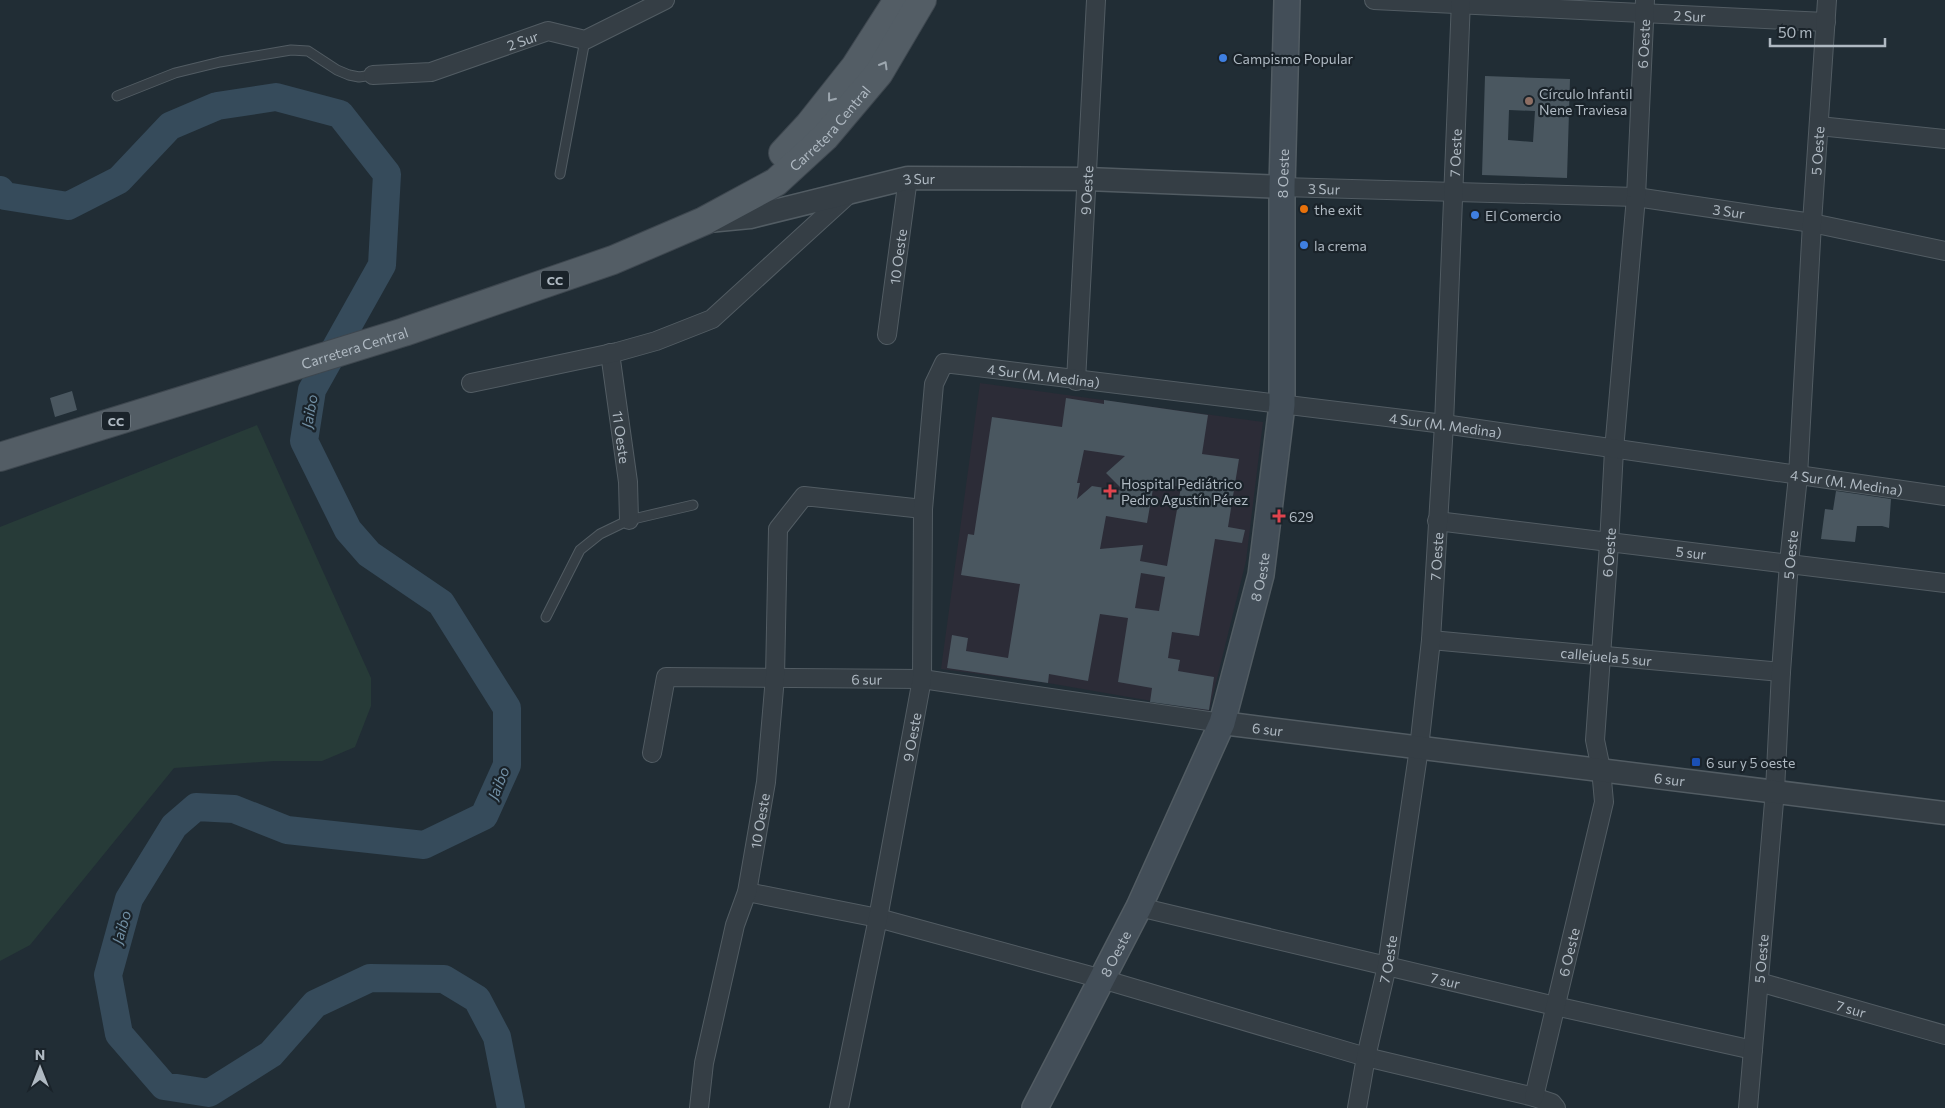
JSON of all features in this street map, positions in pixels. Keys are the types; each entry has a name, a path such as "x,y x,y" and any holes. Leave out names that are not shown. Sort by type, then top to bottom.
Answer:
{"main road":[{"name":"Carretera Central","path":"704,221 762,175 810,125 855,67 898,0"},
{"name":"Carretera Central","path":"0,457 404,332 613,260 704,221 776,182 826,137 879,74 922,0"},
{"name":"8 Oeste","path":"1035,1108 1139,907 1222,723 1261,575 1282,405 1282,186 1287,0"}],"street":[{"path":"586,40 665,0"},
{"name":"9 Oeste","path":"1076,381 1096,0"},
{"name":"2 Sur","path":"1374,0 1645,7 1826,22"},
{"name":"5 Oeste","path":"1748,1108 1775,790 1789,562 1798,476 1827,0"},
{"name":"7 Oeste","path":"1357,1108 1366,1057 1387,966 1419,748 1431,640 1444,424 1461,2"},
{"name":"6 Oeste","path":"1534,1097 1604,802 1601,769 1595,740 1610,544 1614,450 1636,197 1645,7"},
{"name":"2 Sur","path":"373,75 431,72 548,31 586,40"},
{"path":"1819,126 1945,139"},
{"name":"3 Sur","path":"704,221 750,217 908,178 1087,179 1636,197 1812,223 1945,251"},
{"name":"10 Oeste","path":"886,335 908,178"},
{"path":"471,383 610,353 656,341 712,319 851,192"},
{"name":"11 Oeste","path":"610,353 628,482 628,520"},
{"name":"9 Oeste","path":"839,1108 878,918 922,679 923,509 934,384 944,363"},
{"name":"4 Sur (M. Medina)","path":"944,363 1076,381 1444,424 1614,450 1945,496"},
{"name":"10 Oeste","path":"699,1108 704,1063 735,925 746,892 766,782 775,677 778,529 804,496 923,509"},
{"name":"5 sur","path":"1437,522 1610,544 1789,562 1945,583"},
{"name":"callejuela 5 sur","path":"1431,640 1781,672"},
{"name":"6 sur","path":"652,753 666,677 922,679 1222,723 1775,790 1945,813"},
{"path":"746,892 878,918 1102,979 1366,1057 1534,1097 1552,1103 1556,1108"},
{"name":"7 sur","path":"1139,907 1555,1006 1753,1050"},
{"name":"7 sur","path":"1759,982 1945,1034"}],"lane":[{"path":"560,174 586,40"},
{"path":"117,96 175,73 220,62 291,50 308,52 337,70 349,74 359,76 373,75"},
{"path":"546,617 580,550 600,534 628,520 693,505"}],"shaded area":[{"name":"Hospital Pediátrico Pedro Agustín Pérez","path":"980,383 1263,422 1246,561 1209,711 1048,683 941,669"}],"green space":[{"path":"257,425 371,678 371,706 355,747 322,761 274,761 174,768 30,945 0,961 0,527"}],"building":[{"path":"1485,76 1570,79 1567,178 1482,175","holes":["1509,110 1535,111 1533,142 1508,140"]},
{"path":"72,391 77,410 55,417 50,398"},
{"name":"Hospital Pediátrico Pedro Agustín Pérez","path":"1066,398 1104,404 1104,400 1208,415 1202,454 1239,459 1228,527 1245,530 1242,543 1215,539 1199,636 1172,632 1168,658 1180,660 1178,671 1214,677 1209,710 1150,702 1152,688 1118,682 1128,618 1100,614 1088,681 1049,674 1048,683 947,668 952,635 968,638 966,651 1008,658 1020,584 961,575 968,534 974,535 992,417 1062,427","holes":["1084,450 1125,456 1106,473 1124,491 1092,486 1077,499 1080,483 1077,483","1154,483 1181,487 1167,566 1140,561 1143,545 1100,549 1106,516 1147,523","1141,573 1165,577 1159,611 1135,608"]},
{"path":"1836,491 1891,499 1889,528 1882,526 1857,526 1855,542 1821,539 1825,509 1833,510"}],"waterway":[{"name":"Jaibo","path":"0,190 5,196 68,206 119,180 170,126 217,106 276,97 340,114 387,174 382,265 312,390 304,441 348,530 369,554 441,603 507,708 507,765 484,816 424,845 287,830 234,809 196,807 174,826 129,899 108,975 119,1034 164,1086 209,1093 271,1054 315,1004 370,978 444,979 477,999 497,1037 511,1108"}],"place":[{"name":"Campismo Popular","path":"1223,58"},
{"name":"Círculo Infantil Nene Traviesa","path":"1529,101"},
{"name":"the exit","path":"1304,209"},
{"name":"El Comercio","path":"1475,215"},
{"name":"la crema","path":"1304,245"},
{"name":"Hospital Pediátrico Pedro Agustín Pérez","path":"1110,491"},
{"name":"629","path":"1279,516"},
{"name":"6 sur y 5 oeste","path":"1696,762"}]}
